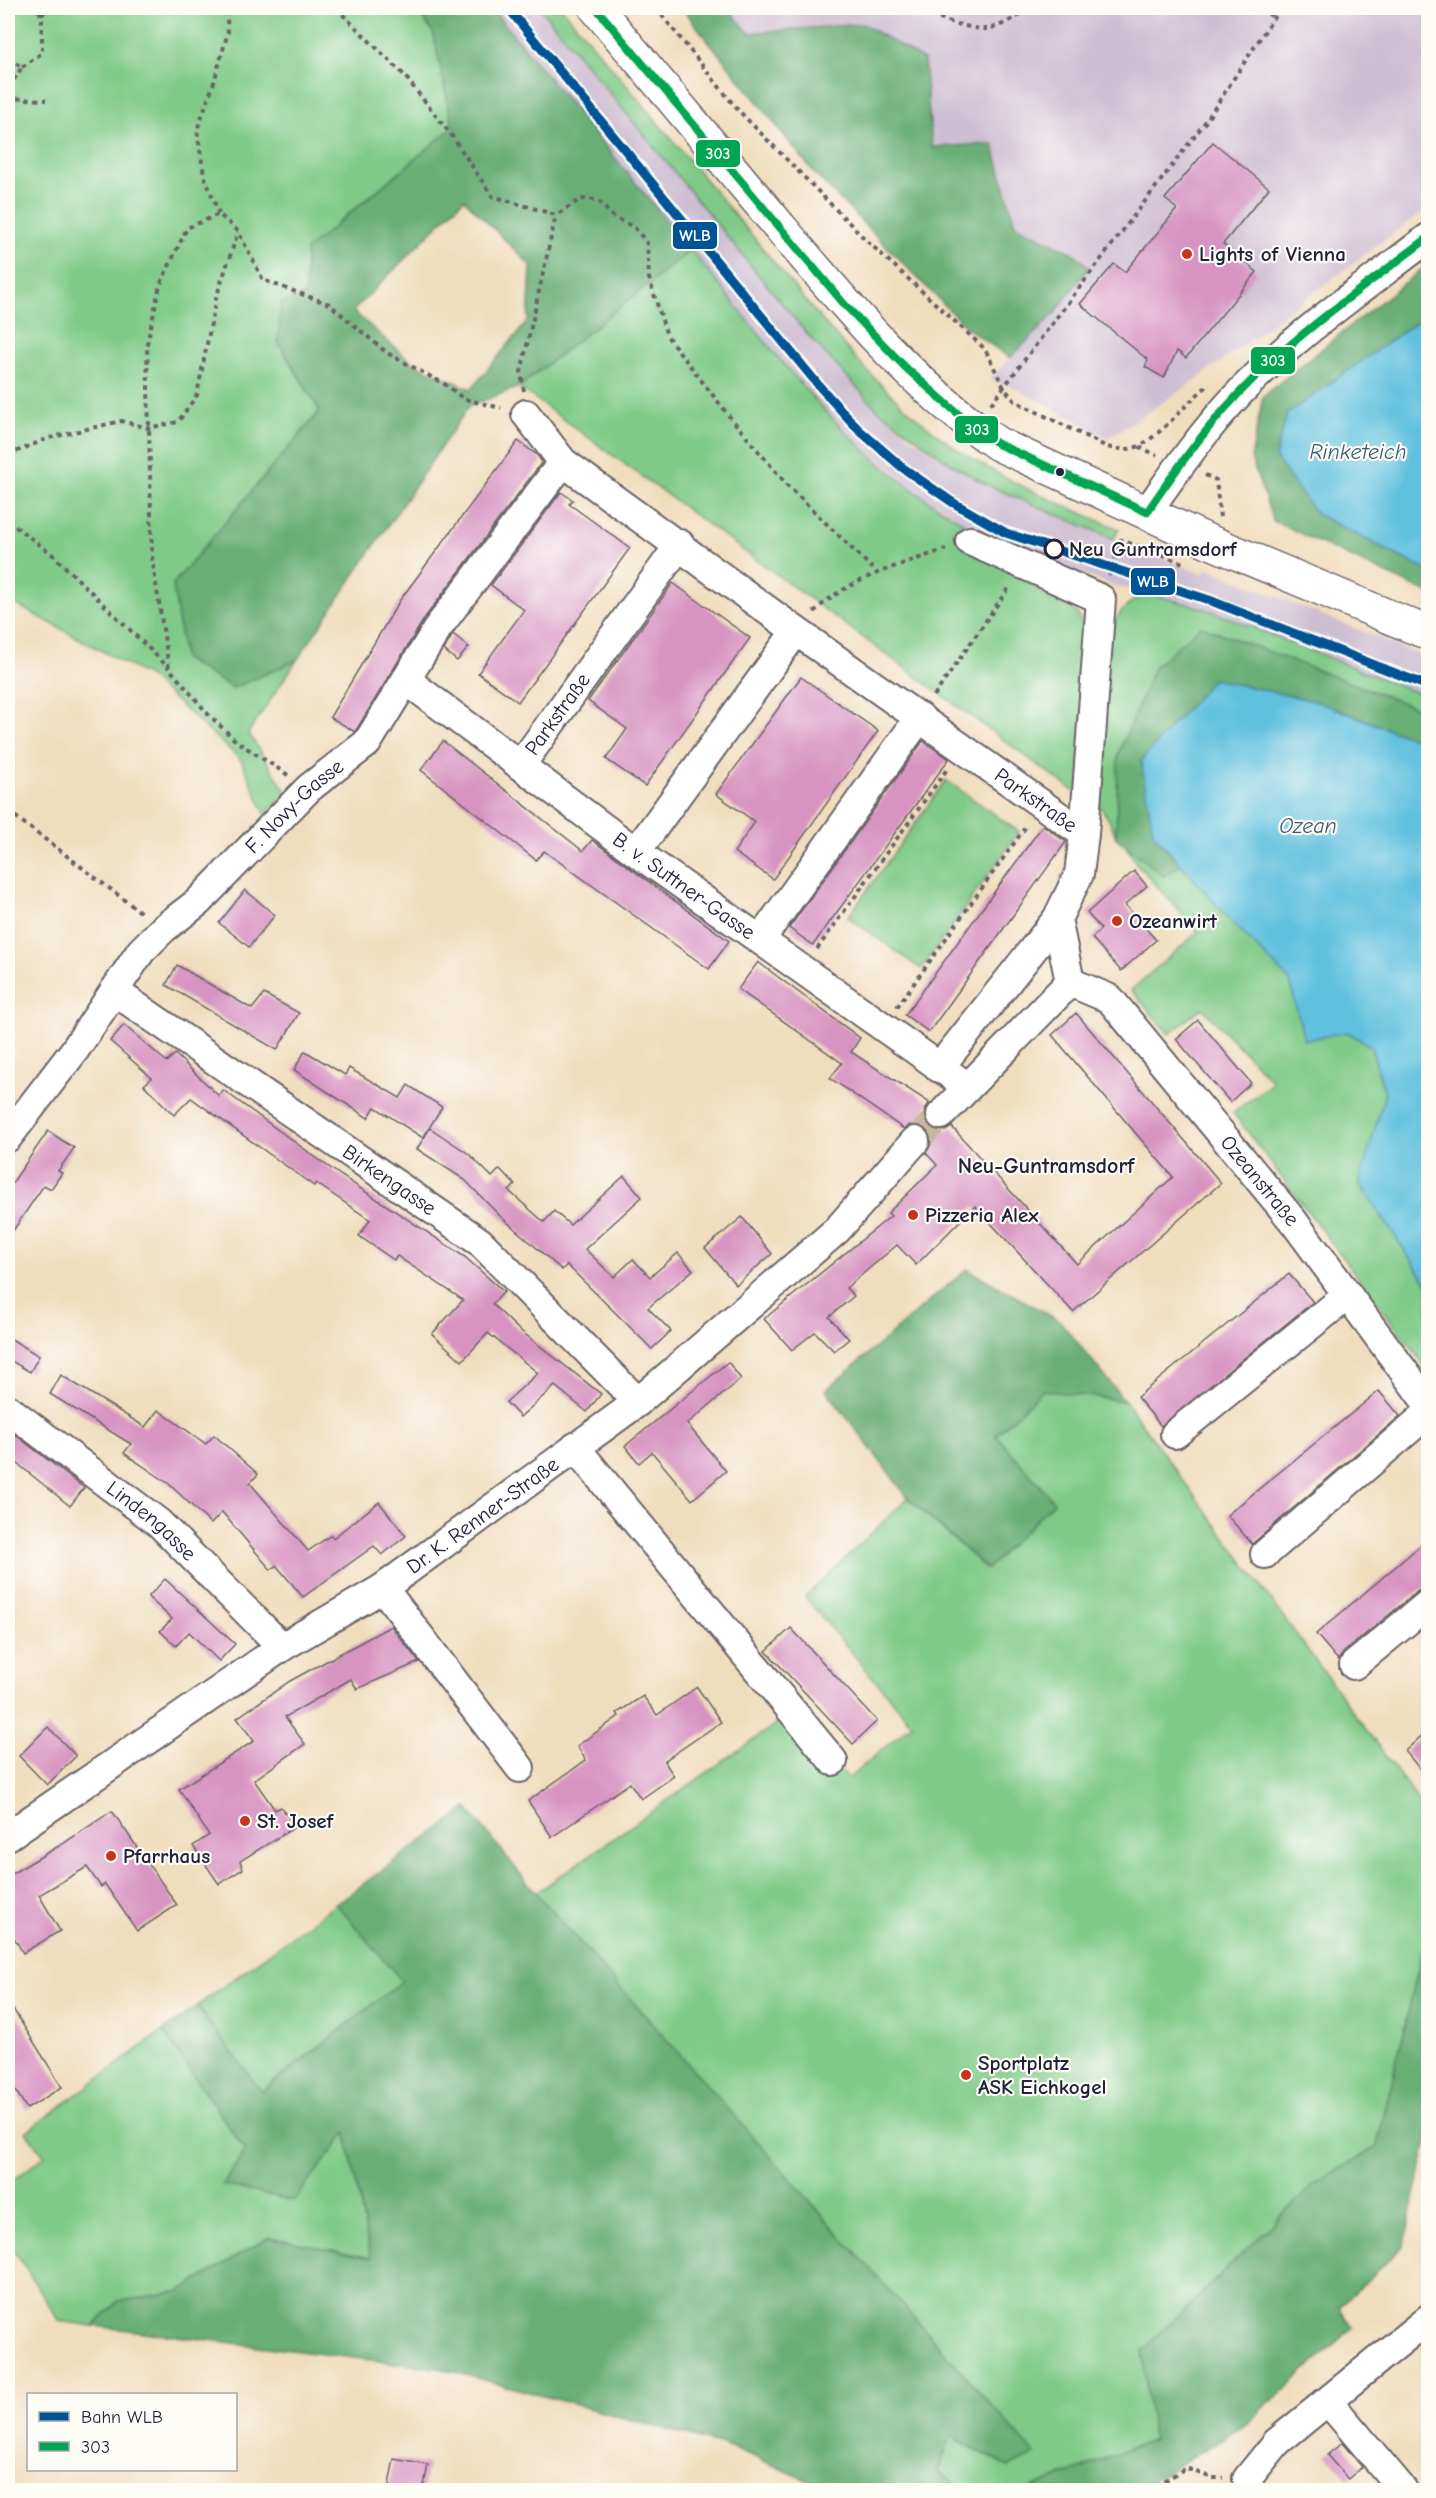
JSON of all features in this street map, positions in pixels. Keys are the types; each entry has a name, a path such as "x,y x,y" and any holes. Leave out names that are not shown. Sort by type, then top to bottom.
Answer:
{"main road":[{"path":"596,8 845,305 906,368 973,427 998,444 1208,541 1428,633"}],"street":[{"path":"1147,512 1180,464 1231,402 1307,331 1428,238"},
{"name":"Parkstraße","path":"526,414 564,462 680,544 796,631 1084,834 1079,874 1057,919 939,1068"},
{"name":"F. Novy-Gasse","path":"8,1137 74,1051 141,951 163,929 198,902 309,788 367,743 439,626 564,462"},
{"path":"970,541 1101,599 1084,834"},
{"name":"Parkstraße","path":"520,766 680,544"},
{"path":"636,852 796,631"},
{"name":"B. v. Suttner-Gasse","path":"406,680 636,852 968,1087"},
{"path":"761,939 921,717"},
{"path":"941,1115 1070,982 1057,919"},
{"name":"Ozeanstraße","path":"1070,982 1110,999 1294,1221 1428,1404"},
{"name":"Birkengasse","path":"114,992 480,1242 638,1402"},
{"name":"Dr. K. Renner-Straße","path":"8,1836 282,1647 383,1588 638,1402 837,1230 915,1141"},
{"path":"1175,1434 1348,1295"},
{"name":"Lindengasse","path":"8,1409 159,1523 282,1647"},
{"path":"1265,1554 1428,1413"},
{"path":"575,1447 833,1761"},
{"path":"383,1588 520,1768"},
{"path":"1354,1665 1428,1604"},
{"path":"1249,2485 1277,2442 1428,2319"},
{"path":"1328,2401 1403,2490"}],"path":[{"path":"8,89 22,67 42,54 42,16 37,8"},
{"path":"42,16 47,8"},
{"path":"226,8 228,32 197,130 204,175 219,213 238,231 263,280 329,304 387,353 446,385 464,399 526,414 522,372 556,215 581,199 598,200 613,217 634,227 647,243 648,278 667,336 729,416 787,485 877,573"},
{"path":"336,8 404,75 452,136 492,196 556,215"},
{"path":"656,8 738,110 867,241 985,349 1004,388 1015,401 1107,447 1124,450 1138,447"},
{"path":"914,8 943,20 984,30 1018,17 1029,8"},
{"path":"1261,8 1274,18"},
{"path":"1004,388 1206,121 1280,8"},
{"path":"8,59 22,67"},
{"path":"8,98 46,100"},
{"path":"169,668 152,558 147,344 160,285 187,228 219,213"},
{"path":"8,454 49,438 121,421 148,428 177,422 197,395 216,298 238,231"},
{"path":"1216,480 1221,514"},
{"path":"8,521 53,555 169,668 208,714 236,741 274,766"},
{"path":"1101,599 1121,540 1185,564"},
{"path":"796,631 827,599 877,573 970,541"},
{"path":"921,717 1024,565"},
{"path":"802,969 962,748"},
{"path":"882,1027 1041,805"},
{"path":"8,811 163,929"},
{"path":"1149,2490 1186,2468 1212,2478 1249,2485"}],"shaded area":[{"path":"491,8 540,8 807,334 877,409 910,437 986,485 1066,520 1202,574 1207,568 1428,658 1428,697 1206,609 1112,585 978,536 980,531 919,494 851,437 782,361"},
{"path":"727,8 1428,8 1428,208 1186,387 1108,438 1017,389 990,379 1055,313 1089,267 1073,253 1015,225 993,144 932,147 924,60 863,24 749,33"}],"green space":[{"path":"8,8 415,8 433,32 454,127 337,223 305,296 278,342 320,411 173,584 184,659 233,688 297,660 248,733 288,794 265,814 241,760 148,676 8,600"},
{"path":"415,8 491,8 691,250 519,387 469,406 297,660 233,688 184,659 173,584 320,411 278,342 281,304 305,295 306,250 453,127 433,32","holes":["464,199 531,266 528,321 471,389 414,364 353,311"]},
{"path":"540,8 562,8 826,325 899,402 953,446 993,471 1034,492 1119,529 1114,539 987,485 950,463 877,409 807,334"},
{"path":"682,8 727,8 749,33 863,24 924,60 932,147 993,144 1015,225 1073,253 1089,267 1055,313 1010,358 967,328 815,174"},
{"path":"691,250 783,363 849,435 885,468 924,497 965,523 959,536 971,548 1062,599 1077,613 1088,636 1079,795 519,387"},
{"path":"1428,264 1428,314 1287,414 1316,514 1428,571 1428,593 1273,521 1251,458 1263,396"},
{"path":"1142,592 1206,609 1428,697 1428,1370 1233,1113 1273,1082 1202,1008 1169,1034 1131,990 1198,932 1137,864 1116,831 1116,838 1110,821 1096,801 1106,634 1120,613"},
{"path":"1201,626 1428,712 1428,744 1315,701 1153,833 1181,865 1164,876 1116,838 1118,754 1155,666"},
{"path":"946,780 1019,832 921,969 848,917"},
{"path":"967,1269 1060,1321 1125,1401 1043,1390 996,1435 1054,1502 987,1569 908,1498 826,1390"},
{"path":"1043,1390 1125,1401 1428,1814 1428,1926 1377,2146 1312,2186 1153,2440 1027,2490 964,2490 938,2471 951,2436 1008,2467 1034,2454 536,1893 783,1719 849,1778 912,1724 805,1597 908,1498 986,1569 996,1435"},
{"path":"467,1808 536,1893 1035,2454 1009,2467 951,2436 938,2471 964,2490 824,2490 825,2488 734,2448 444,2369 94,2326 117,2302 180,2291 269,2237 371,2258 346,2133 294,2201 223,2185 245,2150 163,2031 197,2006 262,2092 402,1981 336,1904"},
{"path":"336,1904 403,1981 261,2092 197,2006"},
{"path":"1428,1926 1428,2137 1404,2246 1339,2307 1353,2327 1244,2426 1137,2490 1027,2490 1153,2440 1142,2351 1312,2186 1377,2146"},
{"path":"163,2031 245,2150 223,2185 346,2133 371,2258 269,2237 180,2291 117,2302 94,2326 59,2321 8,2241 8,2184 45,2156 26,2132"}],"water":[{"name":"Rinketeich","path":"1428,314 1428,571 1316,514 1275,457 1287,414"},
{"name":"Ozean","path":"1213,679 1315,701 1428,744 1428,1285 1359,1183 1385,1094 1371,1047 1348,1032 1304,1040 1290,981 1230,920 1153,833 1141,761"}],"building":[{"name":"Lights of Vienna","path":"1213,142 1269,188 1223,244 1257,272 1186,358 1177,351 1164,378 1145,367 1148,360 1080,304 1114,264 1125,272 1177,209 1165,199"},
{"path":"518,441 537,455 542,462 426,616 355,732 330,717 400,600"},
{"path":"561,492 573,500 569,504 630,548 518,702 478,673 524,610 491,585"},
{"path":"673,583 750,638 645,786 606,759 627,729 588,701"},
{"path":"453,634 469,647 457,661 444,650"},
{"path":"801,677 878,731 773,879 734,852 755,822 716,794"},
{"path":"443,741 583,851 592,840 729,941 709,969 544,851 536,860 421,770"},
{"path":"923,741 949,759 813,945 789,928"},
{"path":"1043,825 1066,842 929,1032 905,1015"},
{"name":"Ozeanwirt","path":"1134,871 1147,886 1125,905 1156,940 1121,971 1092,938 1101,929 1087,913"},
{"path":"245,890 275,915 249,947 219,923"},
{"path":"758,962 860,1038 851,1052 927,1101 929,1103 925,1110 925,1119 929,1126 938,1131 945,1131 952,1127 1077,1264 1173,1177 1052,1035 1076,1013 1221,1183 1073,1312 975,1206 916,1265 897,1245 846,1288 854,1296 829,1317 849,1339 834,1351 815,1332 792,1350 764,1319 891,1216 888,1213 937,1165 926,1153 931,1144 931,1136 926,1129 918,1125 910,1125 904,1129 830,1078 842,1063 738,989"},
{"path":"177,965 252,1009 264,994 299,1013 277,1050 166,985"},
{"path":"1198,1020 1251,1083 1230,1102 1176,1039"},
{"path":"124,1025 167,1062 175,1054 219,1096 223,1090 340,1175 465,1257 504,1292 492,1304 517,1328 601,1394 587,1412 555,1386 520,1417 506,1402 538,1373 488,1333 462,1361 432,1334 463,1300 397,1256 394,1260 359,1236 370,1220 316,1183 314,1186 191,1098 174,1115 144,1085 152,1078 110,1041"},
{"path":"305,1051 345,1075 349,1068 400,1098 408,1085 442,1107 423,1138 375,1107 368,1118 294,1070"},
{"path":"430,1128 469,1154 492,1177 500,1169 515,1185 509,1191 544,1222 554,1211 570,1225 624,1176 642,1197 585,1249 614,1277 633,1259 650,1277 678,1253 693,1270 648,1308 671,1331 652,1349 567,1265 562,1270 500,1216 465,1180 417,1149"},
{"path":"48,1131 74,1148 58,1171 62,1173 51,1189 44,1185 8,1238 8,1189"},
{"path":"742,1217 772,1254 736,1285 705,1248"},
{"path":"1289,1274 1313,1302 1161,1426 1137,1397"},
{"path":"8,1337 39,1356 30,1372 8,1359"},
{"path":"728,1362 741,1379 687,1424 726,1471 692,1500 652,1452 639,1463 625,1446"},
{"path":"61,1375 145,1427 158,1410 206,1444 214,1435 258,1474 250,1483 308,1551 331,1535 333,1538 379,1502 406,1536 382,1555 374,1546 303,1597 276,1565 271,1570 222,1512 211,1524 168,1483 124,1453 131,1444 50,1394"},
{"path":"1379,1391 1400,1416 1252,1544 1227,1515"},
{"path":"8,1429 84,1488 70,1506 8,1456"},
{"path":"1428,1539 1428,1586 1418,1591 1344,1652 1338,1660 1316,1634"},
{"path":"165,1579 235,1644 219,1661 189,1632 176,1646 160,1631 172,1619 148,1597"},
{"path":"391,1626 419,1662 357,1689 351,1679 285,1717 305,1744 254,1780 275,1810 281,1807 295,1827 240,1861 243,1869 219,1884 193,1846 209,1835 179,1789 254,1741 237,1718 290,1681"},
{"path":"791,1628 877,1721 853,1744 766,1651"},
{"path":"697,1687 721,1722 664,1761 674,1776 641,1799 630,1783 552,1837 528,1801 586,1760 577,1746 619,1716 617,1713 643,1696 657,1715"},
{"path":"48,1727 76,1756 47,1785 19,1756"},
{"path":"1428,1730 1428,1779 1405,1751"},
{"path":"112,1811 177,1905 137,1931 105,1884 101,1887 87,1867 39,1895 60,1931 23,1953 8,1927 8,1876"},
{"path":"8,2001 62,2087 27,2109 8,2078"},
{"path":"1342,2443 1362,2467 1348,2479 1327,2455"},
{"path":"394,2459 428,2465 423,2490 388,2490"}],"tunnel":[{"path":"915,1141 941,1115"}],"rail line":[{"name":"WLB","path":"508,8 820,387 859,430 903,468 952,502 1006,533 1209,600 1428,686"}],"transit line":[{"name":"303","path":"596,8 845,305 906,368 973,427 998,444 1147,512"},
{"name":"303","path":"1147,512 1197,443 1253,379 1316,323 1428,238"}],"place":[{"name":"Lights of Vienna","path":"1187,254"},
{"name":"Neu Guntramsdorf","path":"1054,549"},
{"name":"Ozeanwirt","path":"1117,921"},
{"name":"Pizzeria Alex","path":"913,1215"},
{"name":"St. Josef","path":"245,1821"},
{"name":"Pfarrhaus","path":"111,1856"},
{"name":"Sportplatz ASK Eichkogel","path":"966,2075"}],"district":[{"name":"Neu-Guntramsdorf","path":"1046,1166"}]}
